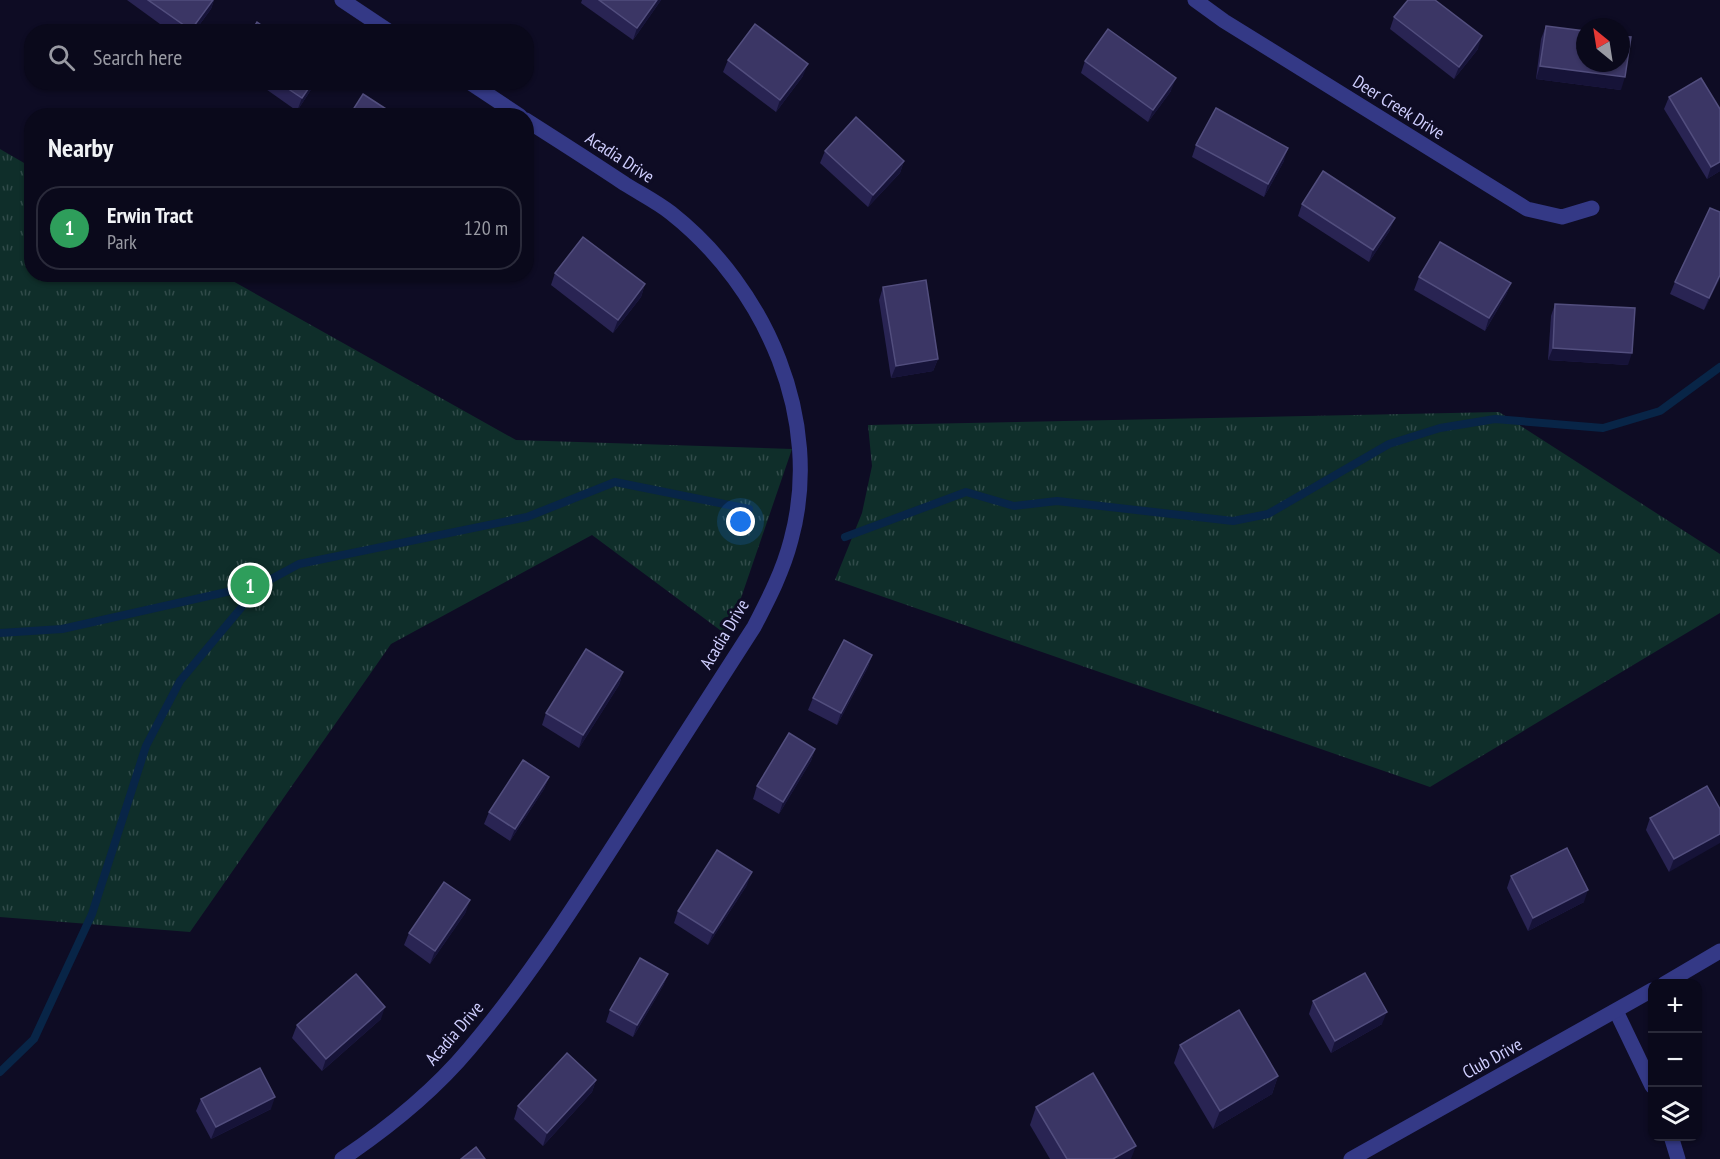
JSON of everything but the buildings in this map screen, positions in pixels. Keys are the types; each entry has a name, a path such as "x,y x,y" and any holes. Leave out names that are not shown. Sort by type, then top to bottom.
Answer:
{"street":[{"path":"342,0 378,24"},
{"name":"Deer Creek Drive","path":"1195,0 1224,21 1527,209 1562,217 1592,208"},
{"path":"481,90 508,108"},
{"name":"Acadia Drive","path":"342,1159 377,1135 421,1098 468,1051 513,994 562,926 754,627 778,581 792,538 799,497 797,423 786,375 753,306 730,271 671,213 534,125"},
{"path":"1672,979 1720,951"},
{"name":"Club Drive","path":"1351,1159 1648,993"},
{"path":"1617,1011 1648,1076"},
{"path":"1672,1141 1678,1159"}],"green space":[{"path":"0,149 24,163 24,282 234,282 516,440 792,449 728,636 592,535 391,644 190,932 0,917"},
{"path":"1499,412 1720,554 1720,613 1430,787 835,580 862,513 872,466 868,425"}],"waterway":[{"path":"845,537 966,492 1014,506 1057,501 1233,521 1268,514 1389,444 1440,428 1495,419 1603,428 1660,411 1720,367"},
{"path":"0,633 62,629 262,584 299,564 527,517 615,482 749,509"},
{"path":"0,1072 34,1039 92,914 146,746 180,681 261,584"}],"place":[{"name":"Erwin Tract","path":"250,585"}]}
